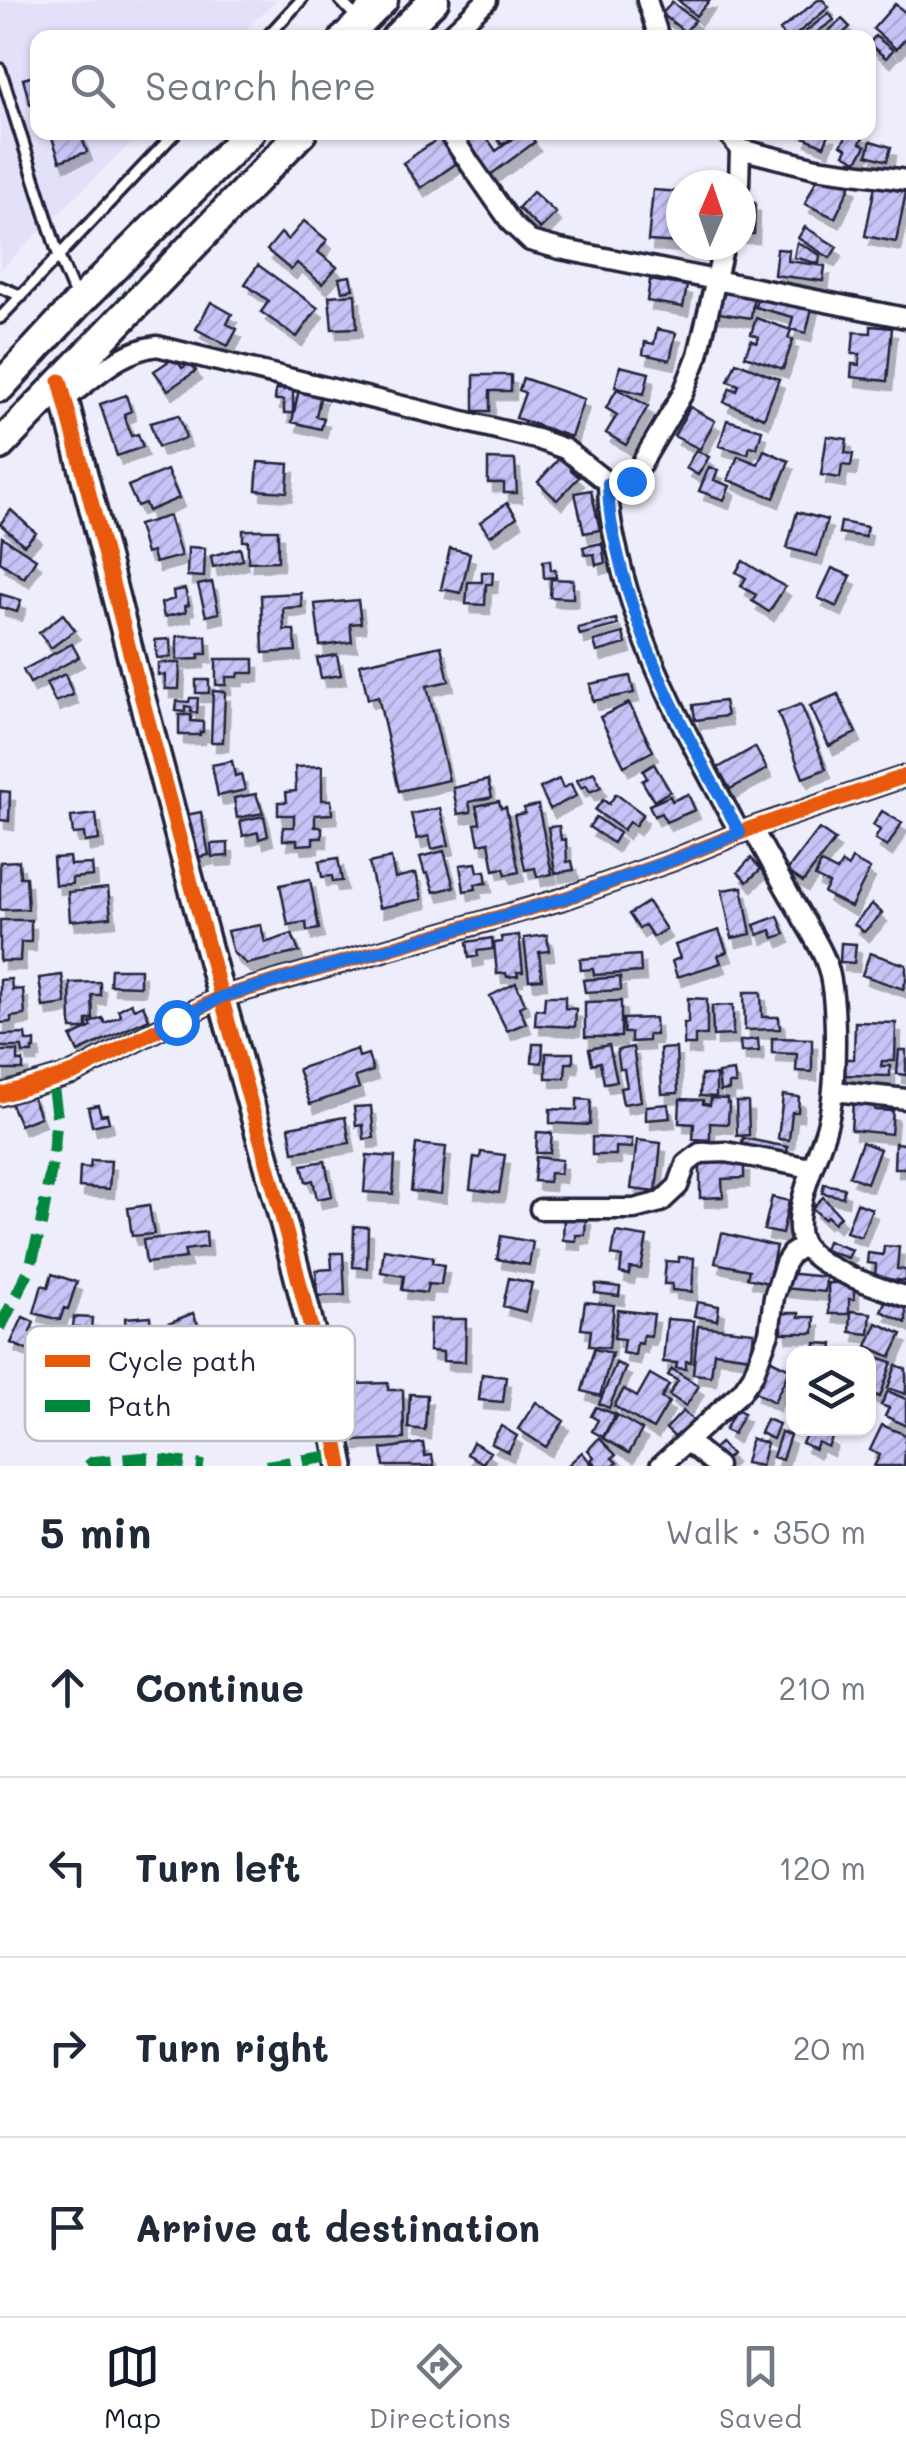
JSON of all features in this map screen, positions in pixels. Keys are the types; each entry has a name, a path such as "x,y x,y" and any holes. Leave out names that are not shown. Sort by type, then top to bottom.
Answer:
{"main road":[{"path":"353,30 383,0"},
{"path":"404,30 434,0"},
{"path":"0,386 242,140"},
{"path":"0,445 63,390 295,140"}],"street":[{"path":"455,30 487,0"},
{"path":"647,0 656,30"},
{"path":"454,140 512,224 530,241 906,318"},
{"path":"733,140 740,149 816,168 906,180"},
{"path":"739,170 740,149"},
{"path":"310,1326 63,390 136,349 156,346 537,438 565,449 621,489 631,481 683,394 698,356 720,260"},
{"path":"608,483 608,512 629,596 672,707 830,972 834,999 834,1090 799,1225 803,1246 822,1262 906,1297"},
{"path":"0,1095 74,1073 221,997 566,898 746,830 906,777"},
{"path":"834,1090 906,1099"},
{"path":"540,1209 634,1209 661,1202 678,1186 686,1164 700,1153 726,1152 811,1168"},
{"path":"660,1466 742,1391 753,1375 768,1334 785,1263 803,1246"},
{"path":"336,1441 341,1466"},
{"path":"688,1442 717,1466"}],"lane":[{"path":"273,30 301,0"},
{"path":"340,0 353,30"},
{"path":"0,69 59,258 78,303"},
{"path":"0,318 169,140"},
{"path":"0,287 22,296"}],"shaded area":[{"path":"0,0 276,0 245,30 30,30 30,140 134,140 0,270"}],"building":[{"path":"678,0 710,0 696,16"},
{"path":"818,0 829,7 802,30 780,30"},
{"path":"672,2 695,20 682,30 662,14"},
{"path":"895,4 906,13 906,38 896,49 873,29"},
{"path":"829,13 834,20 820,30 808,30"},
{"path":"842,19 850,27 847,30 830,30"},
{"path":"876,37 893,50 886,58 876,50"},
{"path":"30,77 30,104 23,79"},
{"path":"53,140 83,140 87,152 60,161"},
{"path":"440,140 457,163 421,188 403,163"},
{"path":"458,140 488,140 496,151 511,140 534,140 535,142 486,178"},
{"path":"844,140 862,140 860,143 866,146 857,161 844,154 847,149 841,145"},
{"path":"871,141 891,147 887,161 867,155"},
{"path":"821,170 851,184 835,218 805,204"},
{"path":"875,186 906,192 896,242 865,236"},
{"path":"653,190 666,191 666,242 648,241"},
{"path":"533,192 556,213 540,229 518,208"},
{"path":"304,221 327,240 318,252 337,267 322,284 297,263 291,270 267,250 281,233 288,240"},
{"path":"805,227 837,247 830,258 798,238"},
{"path":"797,242 820,255 819,264 794,257"},
{"path":"777,249 789,250 788,261 825,266 823,281 774,275"},
{"path":"258,265 318,308 297,337 261,312 269,301 245,284"},
{"path":"350,276 353,289 342,291 339,278"},
{"path":"650,280 687,286 683,307 647,301"},
{"path":"716,289 754,294 751,318 713,312"},
{"path":"759,291 813,304 806,333 790,329 793,317 755,307"},
{"path":"355,294 357,328 332,329 329,296"},
{"path":"211,302 232,314 227,324 237,329 228,346 196,329"},
{"path":"756,318 791,330 788,338 793,340 783,369 745,356 751,340 757,343 759,337 751,334"},
{"path":"871,326 892,328 887,381 851,377 852,364 859,365 860,354 852,354 854,332 871,333"},
{"path":"657,329 676,333 670,360 643,354 645,342 654,344"},
{"path":"175,357 182,368 191,363 196,371 168,390 154,371"},
{"path":"736,362 779,379 764,418 724,402 730,388 737,391 739,385 728,381"},
{"path":"620,366 649,373 644,394 615,387"},
{"path":"474,375 511,375 511,391 490,391 490,411 474,411"},
{"path":"523,378 584,399 571,437 516,418 525,393 519,390"},
{"path":"276,389 293,390 293,413 284,413 284,400 275,400"},
{"path":"299,389 321,394 316,416 324,418 321,429 292,422"},
{"path":"617,389 648,406 626,445 606,433 617,415 606,408"},
{"path":"126,395 131,411 124,414 131,436 138,434 143,447 117,456 100,404"},
{"path":"690,407 715,421 700,449 674,436"},
{"path":"179,415 186,438 158,447 150,423"},
{"path":"727,420 762,430 757,448 750,446 748,454 719,446"},
{"path":"827,436 847,439 845,453 853,454 851,466 842,465 840,478 821,475"},
{"path":"696,450 709,457 698,475 686,468"},
{"path":"764,450 789,461 774,498 728,480 738,456 758,464"},
{"path":"563,454 574,464 570,469 579,477 557,500 538,482"},
{"path":"488,459 515,460 517,493 504,493 504,483 488,483"},
{"path":"258,462 289,464 287,492 256,490"},
{"path":"709,467 718,470 714,480 730,486 724,500 699,491"},
{"path":"167,470 179,498 148,511 145,503 137,506 128,486"},
{"path":"591,490 600,530 584,533 575,493"},
{"path":"507,503 517,517 490,536 480,522"},
{"path":"11,510 36,533 24,545 0,524"},
{"path":"797,512 827,520 817,556 787,548"},
{"path":"169,516 181,556 155,563 152,552 146,554 138,525"},
{"path":"841,522 867,527 865,537 839,533"},
{"path":"243,530 278,530 278,561 248,562 248,541 243,541"},
{"path":"2,537 36,559 24,578 0,562"},
{"path":"602,543 605,563 596,565 594,554 585,555 583,547"},
{"path":"188,547 205,548 204,577 187,576"},
{"path":"240,548 243,560 213,567 211,556"},
{"path":"450,548 470,553 461,593 441,589"},
{"path":"550,560 556,577 544,578 543,561"},
{"path":"743,561 785,587 769,612 752,601 756,595 741,586 746,578 736,572"},
{"path":"832,568 851,576 837,607 818,598"},
{"path":"482,572 493,572 492,584 486,584 485,605 466,604 468,582 482,582"},
{"path":"551,579 573,580 573,598 550,597"},
{"path":"212,582 219,613 206,616 198,585"},
{"path":"185,589 189,605 185,606 186,612 164,617 161,603 174,599 173,591"},
{"path":"301,593 302,607 283,608 284,630 294,630 296,651 263,653 261,595"},
{"path":"0,594 21,600 17,612 0,607"},
{"path":"358,600 361,623 350,624 352,642 320,646 315,604"},
{"path":"63,614 75,630 51,648 39,633"},
{"path":"616,619 618,625 580,635 578,628"},
{"path":"623,633 626,644 597,652 594,641"},
{"path":"177,636 206,636 207,654 199,654 199,659 177,660"},
{"path":"170,639 171,657 157,658 155,640"},
{"path":"72,644 79,657 30,683 23,670"},
{"path":"441,646 449,681 427,686 449,780 399,791 378,696 368,699 360,664"},
{"path":"337,655 341,675 321,678 317,658"},
{"path":"216,659 254,659 254,673 226,677 226,685 216,685"},
{"path":"158,663 180,663 179,689 165,689 165,675 158,675"},
{"path":"65,674 73,695 55,702 46,683"},
{"path":"630,676 634,693 593,701 590,684"},
{"path":"196,680 209,680 209,693 196,693"},
{"path":"213,691 225,692 223,742 211,742"},
{"path":"838,694 856,733 829,746 810,706"},
{"path":"190,698 198,698 197,713 185,706 185,712 176,711 177,701 189,702"},
{"path":"724,701 727,716 695,720 693,705"},
{"path":"629,703 653,751 624,766 600,717"},
{"path":"801,704 826,769 803,778 778,713"},
{"path":"179,715 191,715 191,721 203,722 203,732 179,735"},
{"path":"755,747 767,769 730,789 718,768"},
{"path":"232,761 235,776 241,774 245,790 218,796 212,765"},
{"path":"654,764 670,791 654,801 642,781 647,778 643,771"},
{"path":"322,766 322,800 331,800 332,814 315,815 315,827 322,827 322,838 313,838 313,844 297,845 297,840 283,840 283,827 294,827 294,815 278,815 278,802 287,802 286,792 296,791 295,767"},
{"path":"594,772 601,787 590,792 586,785 581,788 577,780"},
{"path":"559,779 563,788 571,784 576,796 550,809 540,788"},
{"path":"488,780 492,797 469,802 471,812 458,814 453,788"},
{"path":"0,791 10,792 9,821 0,820"},
{"path":"256,794 263,813 237,818 234,798"},
{"path":"616,794 643,814 635,826 629,822 623,830 595,810 603,800 609,804"},
{"path":"688,794 695,810 666,822 661,813 654,816 649,805 670,796 672,801"},
{"path":"499,801 501,808 506,807 519,872 506,875 504,868 494,870 489,842 479,844 475,824 480,823 476,806"},
{"path":"538,805 552,874 537,877 535,868 525,870 514,815"},
{"path":"440,808 449,845 432,849 429,836 417,839 411,814"},
{"path":"882,811 902,823 887,847 875,839 880,830 873,825"},
{"path":"201,812 209,855 194,858 186,815"},
{"path":"96,814 99,840 85,842 84,833 73,834 71,817"},
{"path":"264,816 268,836 259,839 258,832 243,836 240,821"},
{"path":"596,817 619,833 613,843 589,827"},
{"path":"559,826 561,840 566,839 567,862 572,861 574,870 555,873 548,827"},
{"path":"819,829 835,840 803,882 787,871"},
{"path":"228,843 228,856 212,857 211,844"},
{"path":"444,851 454,887 434,892 420,857"},
{"path":"69,857 70,865 92,864 93,876 55,885 53,858"},
{"path":"338,858 342,881 322,877 319,861"},
{"path":"391,858 395,878 416,873 422,899 379,908 369,863"},
{"path":"751,858 761,869 747,882 738,872"},
{"path":"852,859 870,869 851,907 824,893 829,884 815,877 821,863 837,871 842,863 848,867"},
{"path":"19,861 20,877 26,877 28,909 0,910 0,862"},
{"path":"476,863 478,872 485,871 487,883 464,891 460,865"},
{"path":"310,879 319,929 307,931 306,922 288,925 280,885"},
{"path":"742,887 751,934 732,938 722,890"},
{"path":"108,888 111,917 70,921 68,892"},
{"path":"648,902 666,929 653,937 645,925 639,929 629,914"},
{"path":"872,904 882,913 864,932 854,924"},
{"path":"778,916 785,934 774,938 771,930 758,935 754,925"},
{"path":"0,920 31,920 31,942 21,942 20,961 0,961"},
{"path":"261,925 265,943 292,934 299,952 247,964 233,953 227,931"},
{"path":"719,930 727,952 718,955 721,963 677,977 672,961 680,958 675,945"},
{"path":"519,935 523,972 507,977 506,973 497,974 494,943 502,942 501,937"},
{"path":"547,935 549,951 539,952 542,979 529,980 524,938"},
{"path":"492,938 493,949 477,951 478,956 469,958 467,942"},
{"path":"841,943 856,944 854,963 840,962"},
{"path":"870,953 906,965 903,989 862,975"},
{"path":"640,955 641,972 594,975 593,969 581,970 580,959"},
{"path":"111,969 140,969 140,986 110,985"},
{"path":"62,975 66,1004 43,1007 39,978"},
{"path":"620,977 621,990 585,992 583,980"},
{"path":"11,979 12,990 23,989 25,1015 0,1023 0,980"},
{"path":"100,982 100,995 92,995 93,1019 87,1020 87,1029 71,1029 70,983"},
{"path":"516,983 525,1004 519,1007 526,1023 507,1031 490,996"},
{"path":"744,992 761,992 762,1017 779,1017 780,1029 745,1030"},
{"path":"545,996 565,996 565,1008 576,1009 575,1027 535,1025 536,1009 544,1010"},
{"path":"688,998 707,999 707,1035 695,1035 695,1045 684,1045"},
{"path":"621,1001 621,1037 585,1037 585,1002"},
{"path":"131,1003 134,1009 143,1005 149,1019 78,1052 71,1037 92,1027 90,1023 102,1018 105,1023 121,1016 118,1010"},
{"path":"733,1005 733,1035 713,1036 712,1006"},
{"path":"655,1018 656,1035 648,1035 648,1041 631,1042 631,1033 624,1033 623,1019"},
{"path":"855,1022 896,1023 895,1061 882,1061 881,1066 890,1066 890,1076 842,1075 843,1059 854,1059"},
{"path":"25,1034 26,1041 35,1041 32,1053 23,1053 22,1047 0,1047 0,1035"},
{"path":"772,1038 812,1039 812,1072 796,1071 797,1054 772,1053"},
{"path":"758,1039 759,1051 741,1052 740,1041"},
{"path":"533,1044 543,1044 542,1063 532,1062"},
{"path":"609,1045 617,1081 604,1083 600,1062 592,1064 589,1049"},
{"path":"633,1047 641,1101 623,1104 620,1088 627,1087 617,1050"},
{"path":"676,1048 678,1093 662,1094 660,1049"},
{"path":"357,1049 359,1057 368,1054 373,1071 355,1077 359,1088 310,1104 298,1069"},
{"path":"899,1050 906,1050 906,1075 897,1074"},
{"path":"0,1051 18,1051 23,1070 0,1070"},
{"path":"546,1053 573,1053 573,1063 566,1063 565,1078 546,1078"},
{"path":"734,1071 736,1084 720,1091 718,1073"},
{"path":"701,1075 716,1075 716,1097 700,1096"},
{"path":"31,1093 40,1117 20,1125 10,1102"},
{"path":"783,1095 799,1097 798,1112 792,1112 789,1140 778,1139"},
{"path":"711,1098 727,1099 728,1124 710,1123 710,1140 693,1139 694,1124 679,1123 680,1099 703,1100 703,1104 710,1105"},
{"path":"577,1099 591,1100 590,1125 550,1123 550,1109 577,1110"},
{"path":"736,1102 748,1102 749,1135 737,1136"},
{"path":"853,1102 893,1111 891,1134 851,1130"},
{"path":"668,1104 670,1118 646,1120 646,1106"},
{"path":"98,1105 109,1122 92,1126 88,1107"},
{"path":"371,1106 374,1138 364,1139 363,1125 356,1126 354,1107"},
{"path":"345,1117 350,1143 293,1152 289,1127"},
{"path":"905,1126 906,1168 894,1168 895,1143 904,1144"},
{"path":"537,1132 552,1133 550,1153 536,1153"},
{"path":"592,1137 632,1139 632,1148 616,1147 616,1155 592,1155"},
{"path":"743,1138 788,1147 786,1157 741,1148"},
{"path":"637,1140 661,1143 656,1192 631,1189"},
{"path":"862,1142 880,1149 867,1183 849,1176"},
{"path":"416,1144 446,1147 441,1194 411,1191"},
{"path":"481,1152 505,1155 499,1193 470,1189 474,1157 480,1158"},
{"path":"367,1155 395,1157 393,1194 364,1192"},
{"path":"700,1156 724,1156 725,1163 744,1163 744,1178 722,1179 723,1197 700,1198"},
{"path":"536,1157 562,1160 560,1174 550,1173 549,1182 534,1181"},
{"path":"91,1160 111,1161 109,1189 79,1187 80,1167 90,1168"},
{"path":"325,1161 332,1196 317,1199 313,1180 306,1182 302,1165"},
{"path":"824,1184 844,1188 843,1197 822,1193"},
{"path":"772,1197 789,1201 782,1234 764,1230"},
{"path":"823,1197 840,1216 834,1223 812,1208"},
{"path":"857,1203 872,1209 861,1237 846,1232"},
{"path":"149,1205 154,1234 132,1236 128,1208"},
{"path":"564,1215 586,1216 585,1235 576,1235 576,1241 563,1240"},
{"path":"354,1226 368,1227 367,1268 353,1267"},
{"path":"206,1232 207,1247 184,1250 186,1258 146,1263 143,1240"},
{"path":"616,1232 647,1237 641,1269 630,1268 629,1275 620,1273 622,1257 612,1255"},
{"path":"722,1233 776,1246 768,1283 747,1278 749,1270 715,1263"},
{"path":"501,1236 533,1242 529,1265 497,1259"},
{"path":"827,1241 852,1250 848,1258 824,1250"},
{"path":"884,1246 899,1247 897,1269 906,1270 906,1281 875,1278 876,1264 867,1263 868,1253 883,1255"},
{"path":"384,1249 433,1257 432,1263 444,1265 441,1285 428,1284 426,1293 402,1290 404,1276 381,1272"},
{"path":"331,1253 343,1253 345,1295 317,1296 316,1270 332,1269"},
{"path":"679,1257 694,1258 692,1292 672,1290 672,1284 664,1284 666,1261 679,1262"},
{"path":"785,1273 826,1277 825,1292 784,1288"},
{"path":"52,1274 77,1282 60,1320 34,1313 42,1285 48,1287"},
{"path":"509,1278 532,1283 525,1312 503,1306"},
{"path":"828,1283 854,1283 849,1314 829,1314"},
{"path":"596,1284 620,1287 619,1296 595,1293"},
{"path":"887,1297 906,1306 906,1323 881,1311"},
{"path":"585,1302 614,1305 609,1348 589,1346 591,1330 581,1329"},
{"path":"697,1302 719,1306 717,1320 694,1316"},
{"path":"618,1310 654,1314 651,1336 643,1335 635,1355 622,1353 624,1339 614,1338"},
{"path":"851,1311 871,1313 869,1334 850,1332"},
{"path":"193,1313 198,1326 161,1326"},
{"path":"782,1313 815,1317 814,1333 782,1333"},
{"path":"150,1316 151,1326 126,1326 125,1318"},
{"path":"23,1317 34,1322 32,1326 25,1326 25,1349 11,1343"},
{"path":"74,1317 92,1318 91,1326 73,1326"},
{"path":"430,1319 466,1319 465,1362 443,1361 443,1352 429,1351"},
{"path":"667,1319 694,1321 691,1362 686,1361 686,1369 676,1368 677,1363 663,1362"},
{"path":"877,1323 902,1334 891,1357 876,1350 876,1346 867,1346"},
{"path":"698,1326 754,1332 751,1357 714,1352 711,1376 693,1374"},
{"path":"594,1349 612,1353 600,1396 582,1391"},
{"path":"880,1358 892,1362 880,1397 876,1395"},
{"path":"769,1359 786,1367 786,1377 774,1402 753,1391"},
{"path":"616,1363 626,1367 609,1408 599,1404"},
{"path":"896,1365 906,1369 906,1394 888,1388"},
{"path":"672,1369 699,1386 686,1406 669,1395 678,1381 668,1375"},
{"path":"482,1374 506,1377 503,1402 479,1400"},
{"path":"650,1374 669,1385 661,1398 669,1402 653,1429 614,1406 624,1389 637,1397"},
{"path":"388,1383 388,1390 403,1390 404,1439 355,1441 356,1384"},
{"path":"888,1391 906,1399 906,1426 885,1416 889,1408 881,1405"},
{"path":"410,1394 427,1395 425,1430 408,1428"},
{"path":"536,1402 564,1421 546,1447 518,1429"},
{"path":"596,1407 615,1414 603,1437 592,1431 598,1420 591,1416"},
{"path":"736,1409 744,1413 733,1434 725,1430"},
{"path":"683,1411 694,1421 677,1439 666,1429"},
{"path":"617,1415 642,1430 629,1453 603,1438"},
{"path":"766,1419 779,1424 773,1439 760,1433"},
{"path":"882,1425 906,1435 904,1466 874,1466 880,1455 870,1450"},
{"path":"501,1426 517,1436 508,1452 491,1443"},
{"path":"781,1432 790,1436 782,1460 773,1457"},
{"path":"806,1436 832,1438 828,1447 818,1442 815,1449 802,1443"},
{"path":"599,1438 616,1455 612,1458 617,1463 614,1466 597,1466 591,1460 594,1457 588,1450"},
{"path":"751,1439 767,1443 761,1466 745,1463"},
{"path":"473,1442 490,1452 483,1463 467,1454"},
{"path":"423,1443 425,1456 432,1455 434,1466 384,1466 382,1449"},
{"path":"720,1443 731,1454 720,1465 709,1453"},
{"path":"582,1452 593,1466 567,1466"}],"marked path":[{"path":"0,1328 30,1268 41,1225 57,1117 52,1080"},
{"path":"266,1466 339,1455"},
{"path":"88,1466 93,1462 143,1458 204,1466"}],"cycle path":[{"path":"60,381 310,1326"},
{"path":"0,1095 74,1073 221,997 566,898 752,828 906,776"},
{"path":"336,1441 341,1466"}],"route":[{"path":"176,1022 221,997 566,898 740,833 672,707 629,596 608,512 608,483 621,489 631,481"}]}
